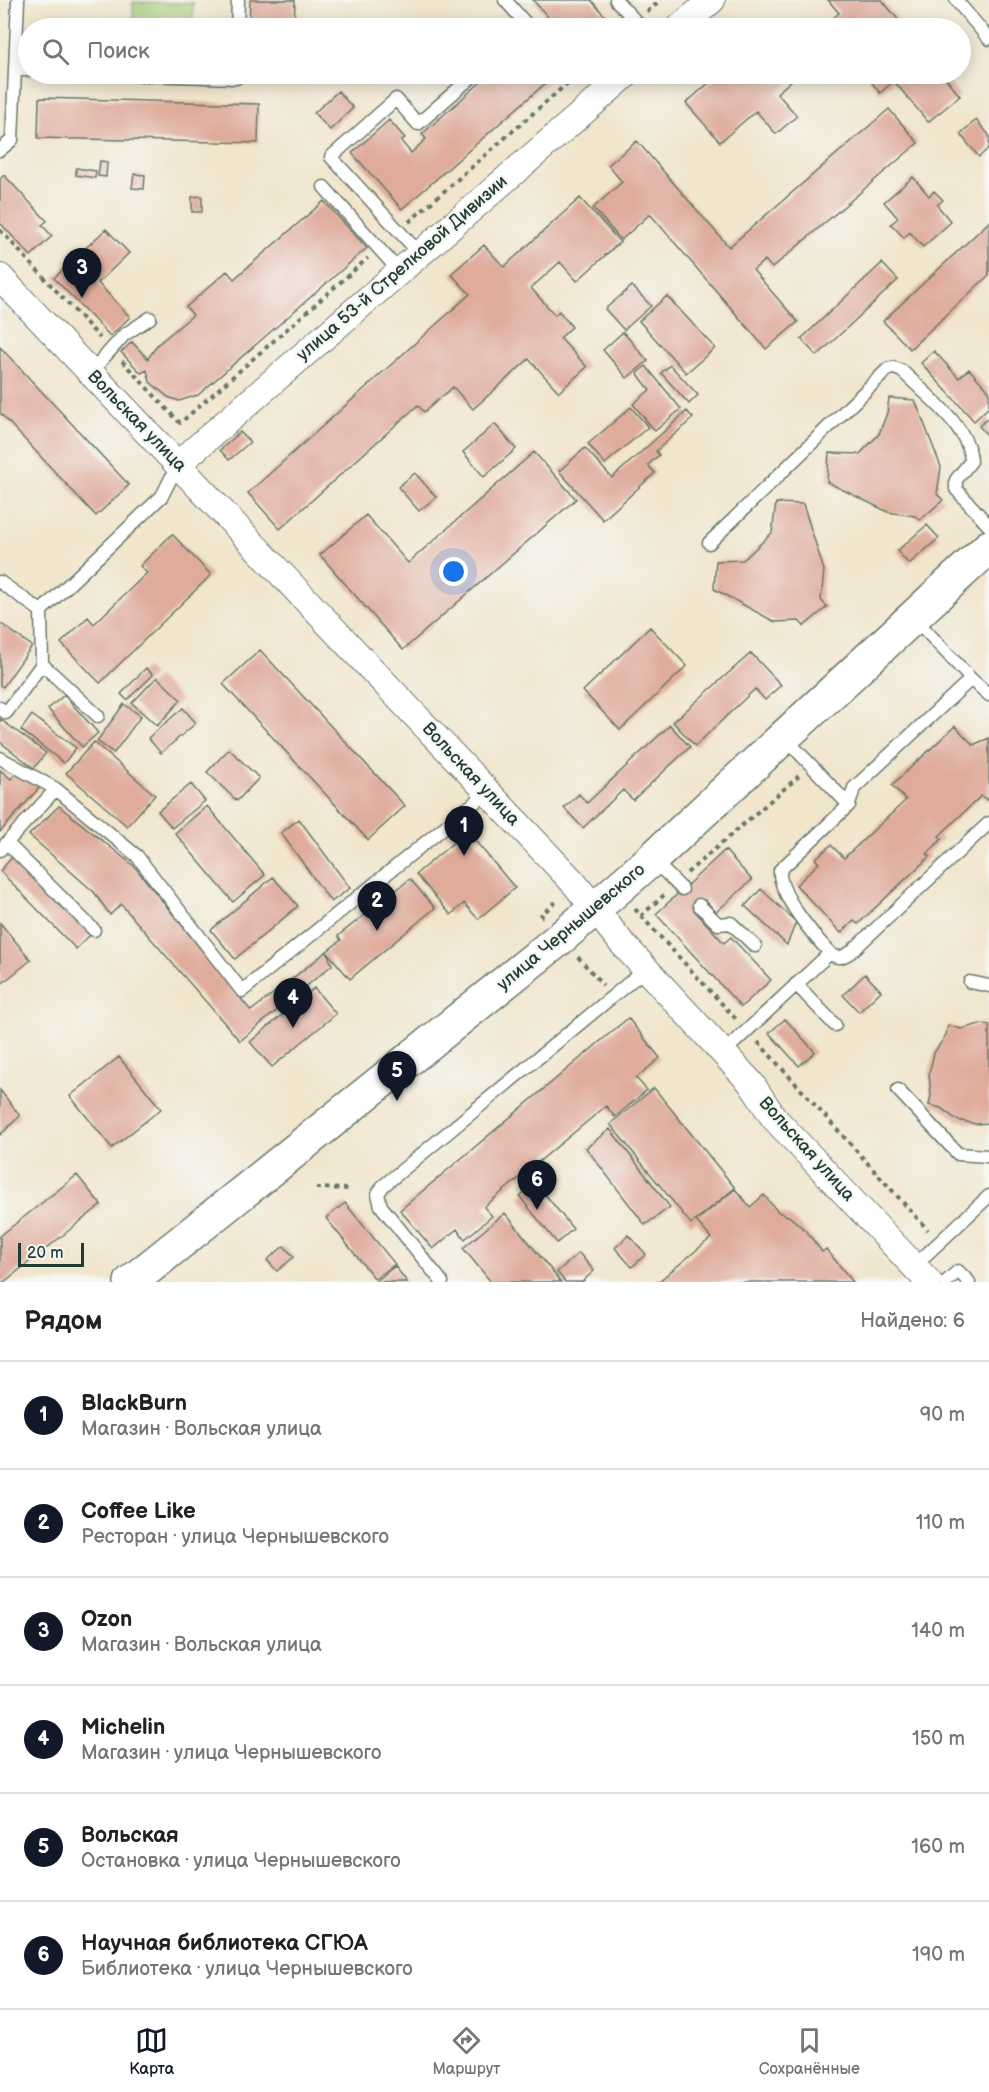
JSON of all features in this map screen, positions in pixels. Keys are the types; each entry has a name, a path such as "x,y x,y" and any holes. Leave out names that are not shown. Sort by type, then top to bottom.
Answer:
{"main road":[{"name":"улица Чернышевского","path":"130,1282 596,909 989,547"}],"street":[{"path":"691,18 712,0"},
{"name":"улица 53-й Стрелковой Дивизии","path":"178,464 418,253 615,84"},
{"name":"Вольская улица","path":"0,277 489,791 596,909 621,942 751,1083 774,1118 921,1274"}],"lane":[{"path":"18,0 19,18"},
{"path":"237,18 238,0"},
{"path":"505,0 521,18"},
{"path":"616,0 633,18"},
{"path":"956,0 989,39"},
{"path":"0,150 12,140 20,84"},
{"path":"418,253 331,157 396,99 418,124 464,84"},
{"path":"324,187 399,271"},
{"path":"90,372 124,335 150,318"},
{"path":"709,543 888,369 894,368 903,371 958,430 971,452 972,461 956,480 956,489 989,526"},
{"path":"0,708 6,713 42,664 41,611 162,496 178,464"},
{"path":"0,582 41,611"},
{"path":"913,617 989,695"},
{"path":"42,664 98,716"},
{"path":"971,679 854,788 849,806 780,870 782,884 809,931 834,957 842,958 989,823"},
{"path":"784,737 849,806"},
{"path":"0,758 56,789 137,856 242,990 489,791"},
{"path":"56,789 3,846 94,930"},
{"path":"652,859 682,889"},
{"path":"699,905 718,924 731,923 755,946"},
{"path":"723,1053 830,953"},
{"path":"442,1282 381,1206 378,1194 383,1186 646,968"},
{"path":"970,982 989,986"},
{"path":"796,984 835,1025"},
{"path":"898,1090 958,1154 988,1156"},
{"path":"921,1274 939,1242 989,1196"},
{"path":"946,1282 958,1271 969,1282"}],"path":[{"path":"648,11 661,0"},
{"path":"0,230 180,423"},
{"path":"641,916 939,1242"},
{"path":"316,1188 352,1189"}],"green space":[{"path":"133,2 193,3 193,18 133,18"}],"building":[{"path":"250,0 295,0 294,18 249,18"},
{"path":"533,0 591,0 607,18 549,18"},
{"path":"828,0 882,0 897,18 833,18 839,13"},
{"path":"479,84 545,84 402,209 352,153 389,120 405,138 401,141 411,153 426,139 422,134"},
{"path":"708,84 787,84 777,93 797,116 776,134 756,111 720,142 686,103"},
{"path":"873,84 890,84 880,93"},
{"path":"896,84 950,84 960,96 928,122"},
{"path":"338,91 353,108 330,130 314,113"},
{"path":"39,98 259,104 258,143 38,138"},
{"path":"889,109 918,143 772,268 765,260 753,270 798,322 766,349 650,214 621,240 593,208 622,182 608,165 637,141 729,247"},
{"path":"976,120 989,135 989,148 979,157 960,134"},
{"path":"100,161 107,162 106,177 98,176"},
{"path":"76,168 96,171 95,178 76,175"},
{"path":"134,174 145,175 144,189 132,188"},
{"path":"4,175 47,221 42,225 52,236 31,256 0,223 0,179"},
{"path":"913,177 929,196 934,191 943,200 937,205 951,222 923,247 910,232 904,238 891,224 898,218 884,202"},
{"path":"202,196 202,212 192,212 192,197"},
{"path":"580,198 620,242 577,281 560,262 531,288 555,315 559,311 572,327 560,338 587,367 559,392 529,359 473,409 453,387 424,412 418,405 280,529 248,493 470,294 451,274 484,245 504,267"},
{"path":"324,201 367,248 198,395 179,401 168,397 150,382 147,370 141,373 121,352 132,342 148,359 157,345 193,315 186,307 227,271 234,279"},
{"path":"989,222 989,275 910,349 883,321"},
{"path":"106,229 129,253 98,283 130,317 110,336 54,278"},
{"path":"882,263 898,280 817,356 801,339"},
{"path":"632,286 651,306 624,330 605,309"},
{"path":"667,296 715,348 686,373 639,321"},
{"path":"623,332 648,361 627,378 603,350"},
{"path":"0,347 129,485 96,516 0,413"},
{"path":"934,351 959,378 969,369 989,391 989,407 974,421 921,363"},
{"path":"670,365 698,395 689,404 661,373"},
{"path":"646,366 681,409 655,431 633,404 650,390 637,373"},
{"path":"889,398 915,400 941,467 937,494 943,500 920,520 915,516 888,512 827,482 829,453 860,454 879,434 887,413"},
{"path":"631,407 648,427 605,464 588,444"},
{"path":"687,411 693,418 656,451 659,455 648,465 655,473 603,520 559,471 585,448 612,478"},
{"path":"989,417 989,437 979,426"},
{"path":"495,424 516,449 484,477 463,452"},
{"path":"240,432 250,442 229,460 220,450"},
{"path":"534,452 576,499 403,650 320,555 366,515 408,563"},
{"path":"415,473 436,497 419,511 398,487"},
{"path":"776,503 803,504 824,570 821,600 827,607 804,626 799,621 775,622 714,589 716,561 743,560 772,533"},
{"path":"927,525 939,538 909,564 897,551"},
{"path":"172,534 211,575 100,683 61,643 88,617 94,624 147,573 140,566"},
{"path":"0,623 32,646 3,687 0,685"},
{"path":"650,627 687,666 620,730 583,691"},
{"path":"260,650 405,806 368,840 223,684"},
{"path":"751,653 781,685 765,700 755,689 695,746 673,722"},
{"path":"146,668 153,675 127,700 121,694"},
{"path":"157,677 181,700 157,726 132,703"},
{"path":"64,695 98,733 82,747 48,709"},
{"path":"124,704 141,716 114,753 97,741"},
{"path":"183,708 196,723 161,753 148,738"},
{"path":"32,715 76,748 64,763 21,730"},
{"path":"0,719 46,753 34,768 0,742"},
{"path":"670,725 690,747 633,800 623,790 583,828 564,808 579,794 587,803"},
{"path":"955,726 973,745 989,738 989,801 981,796 939,836 942,839 927,854 930,856 858,924 854,921 841,933 796,885 819,863 815,859 831,845 844,858 906,800 892,785"},
{"path":"94,742 155,795 127,826 66,773"},
{"path":"229,749 259,778 237,801 207,772"},
{"path":"0,770 11,779 18,772 40,787 0,832"},
{"path":"191,784 205,801 172,828 158,811"},
{"path":"59,806 134,866 251,1011 341,940 338,936 410,879 435,908 350,979 327,952 332,965 240,1041 121,904 110,915 94,892 29,835"},
{"path":"207,806 265,875 233,902 175,833"},
{"path":"299,819 350,888 331,902 281,833"},
{"path":"467,831 515,888 478,919 464,903 451,915 416,874"},
{"path":"725,850 752,880 716,912 705,900 694,910 724,943 731,937 771,980 741,1007 656,914"},
{"path":"14,855 92,933 76,949 0,871"},
{"path":"273,877 298,906 235,959 211,930"},
{"path":"761,889 796,922 787,945 745,906"},
{"path":"0,923 31,960 0,985"},
{"path":"865,974 881,991 859,1012 843,995"},
{"path":"314,988 336,1014 272,1067 250,1042"},
{"path":"628,1018 660,1058 636,1078 647,1090 615,1117 606,1106 484,1207 492,1216 465,1239 457,1229 433,1249 400,1210"},
{"path":"785,1019 815,1052 799,1066 769,1033"},
{"path":"980,1024 989,1025 989,1123 976,1124 957,1120 941,1108 929,1105 931,1095 929,1074 934,1053 946,1035 948,1025 961,1029"},
{"path":"119,1057 161,1109 112,1148 70,1096"},
{"path":"654,1088 735,1188 691,1224 610,1124"},
{"path":"0,1090 20,1116 0,1135"},
{"path":"610,1129 670,1207 645,1225 586,1148"},
{"path":"77,1175 101,1205 4,1282 0,1282 0,1236"},
{"path":"536,1183 573,1229 557,1243 520,1197"},
{"path":"735,1189 750,1207 764,1195 778,1212 790,1217 807,1232 822,1252 826,1249 853,1282 658,1282 711,1238 696,1221"},
{"path":"345,1203 395,1264 375,1279 326,1218"},
{"path":"505,1213 561,1282 491,1282 463,1248"},
{"path":"628,1235 646,1254 632,1267 615,1248"},
{"path":"284,1246 294,1257 277,1271 267,1260"},
{"path":"579,1253 594,1271 582,1282 565,1282 557,1272"},
{"path":"395,1266 407,1282 375,1282"}],"place":[{"name":"Ozon","path":"82,298"},
{"name":"BlackBurn","path":"464,856"},
{"name":"Coffee Like","path":"377,931"},
{"name":"Michelin","path":"293,1028"},
{"name":"Вольская","path":"397,1101"},
{"name":"Научная библиотека СГЮА","path":"537,1210"}]}
